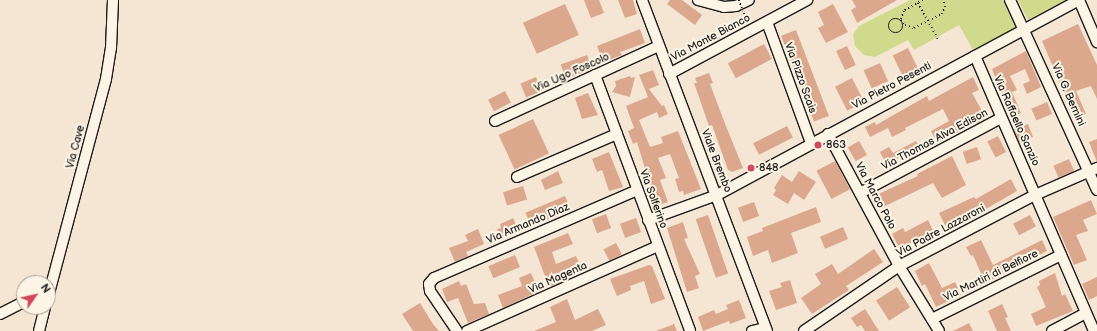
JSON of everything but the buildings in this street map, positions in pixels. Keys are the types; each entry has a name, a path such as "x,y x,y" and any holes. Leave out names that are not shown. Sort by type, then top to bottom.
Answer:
{"street":[{"name":"Via Cave","path":"54,275 106,79 111,48 113,0"},
{"name":"Viale Brembo","path":"642,0 658,46 717,195 766,329"},
{"path":"698,0 724,7 736,6 749,0"},
{"name":"Via Monte Bianco","path":"670,74 807,0"},
{"name":"Via G. Bernini","path":"1010,0 1093,170 1097,190"},
{"path":"1079,0 1097,42"},
{"name":"Via Pietro Pesenti","path":"648,220 717,195 811,143 1079,0"},
{"name":"Via Pizzo Scais","path":"767,22 811,143"},
{"name":"Via Ugo Foscolo","path":"494,121 658,46"},
{"name":"Via Raffaello Sanzio","path":"974,56 1094,331"},
{"name":"Via Solferino","path":"595,75 690,331"},
{"name":"Via Thomas Alva Edison","path":"860,193 1001,118"},
{"path":"517,178 616,134"},
{"name":"Via Marco Polo","path":"828,134 899,266 940,331"},
{"name":"Via Padre Lazzaroni","path":"804,331 899,266 1035,195 1093,170"},
{"name":"Via Armando Diaz","path":"457,331 430,291 430,282 438,276 637,190"},
{"name":"Via Magenta","path":"467,331 658,246"},
{"name":"Via Martiri di Belfiore","path":"932,319 1061,255"},
{"path":"0,314 16,306"},
{"path":"1052,331 1086,313"},
{"path":"39,331 43,315"},
{"path":"752,331 766,329"}],"path":[{"path":"739,0 750,30"},
{"path":"923,0 904,11 901,16 903,23 903,28 898,33 889,29 889,22 893,19 900,19 903,23 911,28 928,21 943,12 945,7 943,0"},
{"path":"918,2 938,39"}],"green space":[{"path":"910,0 1005,0 1019,26 973,50 959,25 914,50 908,40 875,57 864,55 855,46 853,34 859,26"},
{"path":"1018,0 1066,0 1028,20"}],"place":[{"name":"863","path":"818,145"},
{"name":"848","path":"751,168"}]}
